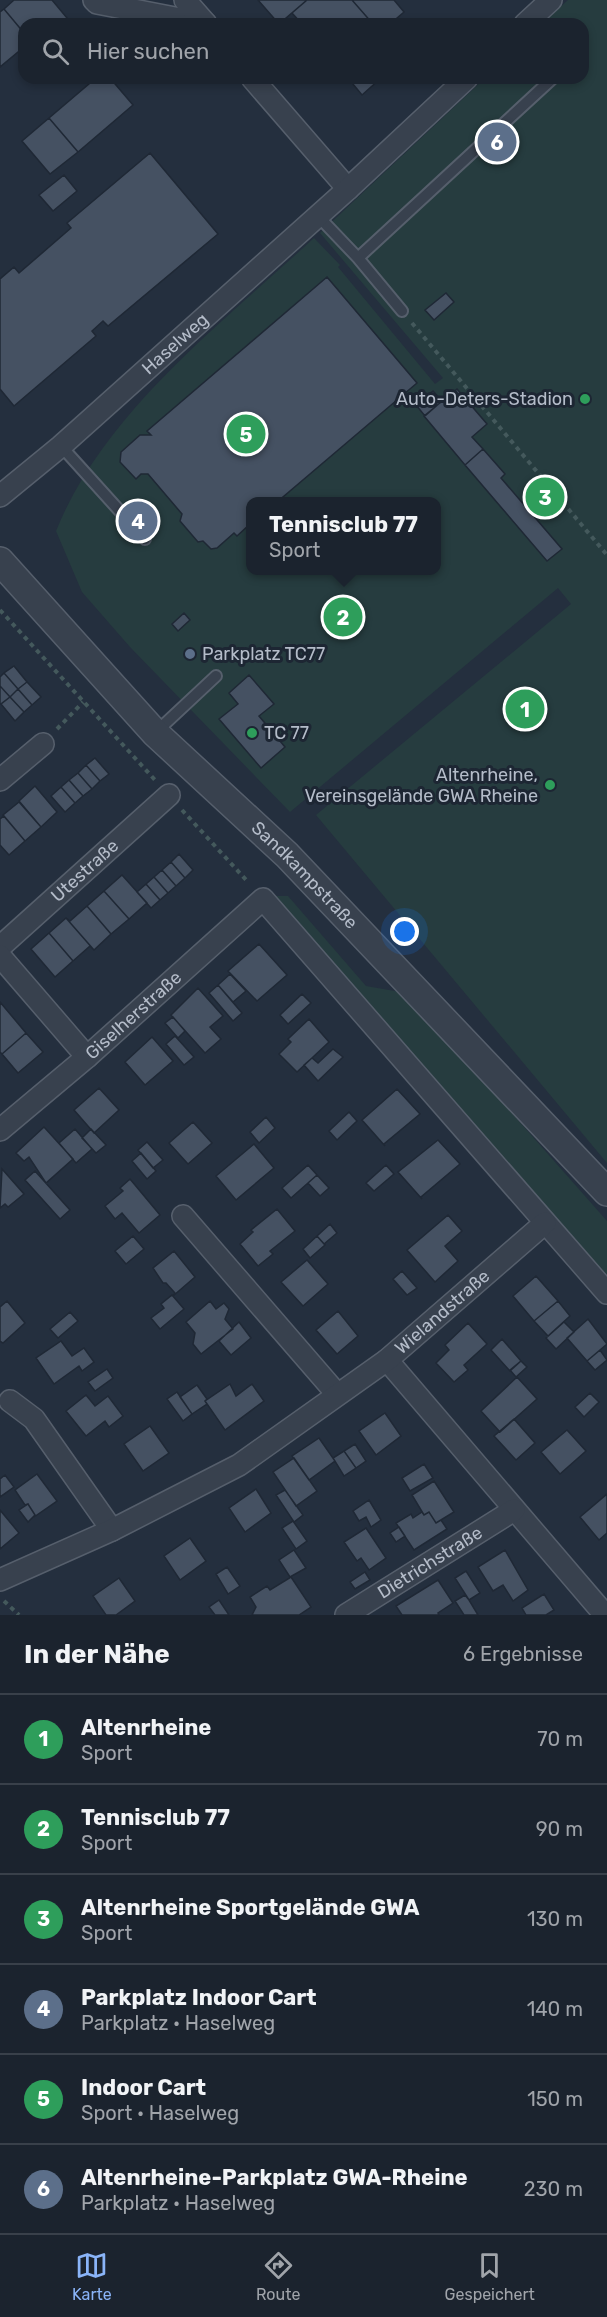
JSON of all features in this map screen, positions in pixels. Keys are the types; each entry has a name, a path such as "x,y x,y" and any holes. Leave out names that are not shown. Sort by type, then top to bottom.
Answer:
{"street":[{"path":"94,0 97,3 175,18"},
{"path":"185,0 201,18"},
{"path":"532,18 551,0"},
{"path":"257,84 348,189"},
{"name":"Haselweg","path":"0,496 61,446 348,189 461,84"},
{"name":"Sandkampstraße","path":"0,561 155,733 287,855 607,1192"},
{"path":"0,780 43,744"},
{"name":"Utestraße","path":"0,947 169,795"},
{"path":"263,899 607,1293"},
{"name":"Giselherstraße","path":"0,1130 87,1057 263,899"},
{"path":"0,956 87,1057"},
{"path":"183,1216 337,1394"},
{"name":"Wielandstraße","path":"0,1580 112,1530 239,1465 387,1360 545,1223"},
{"path":"387,1360 605,1615"},
{"path":"10,1401 34,1419 112,1530"},
{"name":"Dietrichstraße","path":"346,1615 514,1510"}],"lane":[{"path":"357,258 546,84"},
{"path":"318,216 402,311"},
{"path":"61,446 145,539"},
{"path":"155,733 216,676"}],"path":[{"path":"402,311 607,555"},
{"path":"0,610 263,899"},
{"path":"43,744 83,702"},
{"path":"0,1598 19,1615"}],"green space":[{"path":"568,0 607,0 607,1163 316,815 571,604 558,588 290,812 130,647 82,592 56,531 77,488 103,447 134,409 204,337 314,238 340,265 338,267 435,384 443,378 320,233 479,84 589,84 589,18 548,18"},
{"path":"268,896 288,896 366,986 406,993 607,1221 607,1275 447,1103"}],"building":[{"path":"14,0 52,0 67,18 18,18 18,26 4,9"},
{"path":"258,0 307,0 286,18 274,18"},
{"path":"307,0 352,0 368,18 297,18 292,13"},
{"path":"352,0 394,0 404,12 397,18 368,18"},
{"path":"4,9 18,26 18,52 0,67 0,12"},
{"path":"89,84 115,84 133,105 78,152 49,118"},
{"path":"353,84 374,84 362,95"},
{"path":"49,118 78,152 50,174 22,141"},
{"path":"150,153 218,234 108,326 103,321 92,331 96,336 14,406 0,389 0,279 14,267 19,273 71,228 67,223"},
{"path":"64,175 77,191 53,211 39,195"},
{"path":"327,277 417,383 283,497 246,497 246,528 237,536 234,533 217,548 211,549 203,541 198,542 180,521 182,514 148,474 141,474 136,479 120,462 121,452 140,435 151,435 147,431"},
{"path":"446,293 454,302 434,320 425,310"},
{"path":"457,389 487,424 472,437 483,449 465,465 424,416"},
{"path":"433,391 442,401 425,416 416,405"},
{"path":"483,449 505,474 501,478 562,549 547,561 465,465"},
{"path":"184,613 190,620 178,631 172,624"},
{"path":"14,666 27,682 18,689 4,673"},
{"path":"4,673 18,689 10,697 0,686 0,677"},
{"name":"TC 77","path":"249,675 274,704 259,716 285,747 261,768 219,719 238,704 229,693"},
{"path":"27,682 41,697 32,705 18,689"},
{"path":"0,686 10,697 1,704 0,704"},
{"path":"18,689 32,705 24,712 10,697"},
{"path":"10,697 24,712 15,721 1,704"},
{"path":"95,758 109,774 100,781 86,765"},
{"path":"86,765 100,781 92,789 78,773"},
{"path":"78,773 92,789 83,796 69,780"},
{"path":"69,780 83,796 75,803 61,787"},
{"path":"35,786 57,812 41,827 19,801"},
{"path":"61,787 75,803 65,812 51,796"},
{"path":"19,802 41,827 25,841 3,815"},
{"path":"4,816 25,841 9,855 0,845 0,819"},
{"path":"179,854 193,870 185,878 171,862"},
{"path":"171,862 185,878 176,886 162,870"},
{"path":"162,870 176,886 168,893 154,877"},
{"path":"122,875 147,903 129,919 104,891"},
{"path":"154,877 168,893 160,900 146,884"},
{"path":"146,884 160,900 151,908 137,892"},
{"path":"104,891 129,919 111,934 87,906"},
{"path":"87,906 111,934 94,950 66,918 70,921"},
{"path":"66,918 94,950 90,946 73,961 49,933"},
{"path":"49,933 73,961 55,977 31,949"},
{"path":"259,944 287,975 257,1001 228,971"},
{"path":"230,974 246,991 233,1002 218,985"},
{"path":"218,985 242,1013 233,1021 209,993"},
{"path":"198,988 223,1016 210,1027 221,1039 205,1053 171,1015"},
{"path":"302,994 311,1003 288,1024 280,1015"},
{"path":"0,1002 26,1033 2,1054 0,1052"},
{"path":"173,1017 185,1031 178,1038 165,1023"},
{"path":"309,1019 329,1042 297,1072 279,1054 291,1042 288,1039"},
{"path":"26,1033 43,1052 18,1073 2,1054"},
{"path":"175,1036 194,1057 184,1065 166,1044"},
{"path":"152,1037 173,1061 145,1085 125,1062"},
{"path":"333,1049 343,1057 318,1081 304,1065 312,1058 318,1063"},
{"path":"99,1088 119,1110 94,1133 74,1110"},
{"path":"397,1089 420,1114 384,1144 385,1146 362,1120"},
{"path":"349,1112 357,1121 337,1140 329,1131"},
{"path":"266,1117 275,1128 259,1143 250,1132"},
{"path":"193,1122 212,1143 188,1164 169,1143"},
{"path":"44,1127 73,1159 46,1183 29,1157 24,1161 16,1153"},
{"path":"75,1129 92,1149 76,1163 59,1143"},
{"path":"91,1129 106,1145 96,1153 82,1138"},
{"path":"438,1140 460,1164 421,1197 422,1199 398,1172"},
{"path":"147,1142 163,1160 153,1168 138,1150"},
{"path":"254,1144 274,1168 236,1200 216,1176"},
{"path":"141,1153 156,1171 147,1179 132,1161"},
{"path":"308,1165 317,1175 291,1198 282,1188"},
{"path":"386,1165 394,1174 374,1191 366,1183"},
{"path":"2,1169 24,1194 8,1207 5,1204 0,1208"},
{"path":"35,1171 70,1210 60,1219 25,1180"},
{"path":"317,1175 329,1188 320,1196 308,1183"},
{"path":"130,1179 160,1215 139,1233 122,1213 115,1219 105,1206 123,1191 120,1188"},
{"path":"277,1209 295,1231 270,1251 273,1254 258,1266 240,1244 253,1232 251,1230"},
{"path":"448,1215 462,1231 445,1246 458,1261 435,1282 407,1250"},
{"path":"330,1224 337,1233 324,1244 317,1236"},
{"path":"133,1236 144,1249 126,1264 115,1251"},
{"path":"317,1236 325,1245 310,1258 303,1249"},
{"path":"174,1251 195,1277 173,1296 175,1293 166,1283 163,1283 153,1268"},
{"path":"307,1260 328,1284 303,1306 281,1282"},
{"path":"402,1271 417,1288 407,1295 393,1279"},
{"path":"536,1276 558,1301 534,1321 513,1296"},
{"path":"172,1295 184,1309 160,1329 151,1318 164,1308 161,1304"},
{"path":"7,1301 25,1323 3,1343 0,1341 0,1307"},
{"path":"210,1301 216,1309 224,1303 229,1309 225,1319 233,1329 201,1354 193,1344 195,1333 186,1322"},
{"path":"558,1301 570,1316 548,1336 534,1321"},
{"path":"338,1311 358,1336 337,1354 316,1330"},
{"path":"70,1312 78,1321 58,1338 50,1329"},
{"path":"588,1319 607,1344 587,1361 567,1338"},
{"path":"239,1322 251,1338 231,1355 219,1341"},
{"path":"564,1322 574,1332 556,1349 546,1338"},
{"path":"468,1323 487,1344 464,1365 468,1370 454,1382 436,1363 449,1350 445,1345"},
{"path":"502,1339 521,1361 510,1371 491,1350"},
{"path":"61,1341 72,1356 84,1348 94,1362 82,1371 79,1366 54,1384 36,1358"},
{"path":"600,1350 607,1360 595,1370 587,1361"},
{"path":"521,1361 527,1367 516,1377 510,1370"},
{"path":"107,1369 113,1378 95,1391 88,1382"},
{"path":"517,1377 537,1399 500,1432 481,1411"},
{"path":"230,1384 236,1396 252,1384 264,1401 225,1430 205,1401"},
{"path":"197,1385 207,1399 205,1401 207,1404 192,1414 180,1397"},
{"path":"177,1392 192,1414 183,1421 167,1399"},
{"path":"590,1393 599,1402 584,1417 575,1407"},
{"path":"86,1395 95,1406 108,1396 123,1416 109,1427 105,1421 86,1436 66,1411"},
{"path":"385,1413 401,1436 376,1455 359,1431"},
{"path":"514,1419 535,1443 516,1460 494,1436"},
{"path":"150,1426 169,1453 143,1471 124,1444"},
{"path":"567,1430 586,1451 560,1474 541,1452"},
{"path":"319,1438 335,1461 309,1480 292,1456"},
{"path":"355,1444 366,1461 356,1468 344,1451"},
{"path":"344,1451 356,1468 344,1476 333,1458"},
{"path":"294,1458 317,1491 296,1506 273,1472"},
{"path":"424,1464 433,1478 410,1491 402,1478"},
{"path":"37,1474 57,1501 34,1517 28,1504 25,1505 15,1490"},
{"path":"5,1475 14,1487 0,1497 0,1479"},
{"path":"434,1481 454,1512 436,1523 429,1512 424,1515 412,1495"},
{"path":"256,1489 271,1513 245,1532 229,1508"},
{"path":"285,1490 303,1515 294,1522 276,1495"},
{"path":"607,1494 607,1533 599,1540 580,1517"},
{"path":"369,1500 381,1520 371,1527 366,1517 359,1521 353,1511"},
{"path":"28,1504 35,1515 28,1522 19,1510"},
{"path":"0,1510 19,1533 0,1549"},
{"path":"422,1512 424,1515 429,1512 436,1523 441,1520 447,1529 414,1550 396,1523 411,1514 413,1518"},
{"path":"293,1521 307,1541 296,1549 282,1528"},
{"path":"399,1527 405,1536 396,1542 390,1533"},
{"path":"366,1528 386,1558 369,1570 361,1558 357,1561 344,1542"},
{"path":"190,1538 206,1561 180,1580 164,1556"},
{"path":"294,1550 306,1568 290,1577 279,1560"},
{"path":"505,1550 528,1590 513,1601 503,1585 493,1591 478,1567"},
{"path":"227,1567 240,1586 228,1594 216,1574"},
{"path":"466,1571 480,1593 469,1600 455,1578"},
{"path":"365,1572 370,1580 355,1589 350,1582"},
{"path":"291,1577 311,1607 299,1615 252,1615 256,1607 250,1597 267,1586 270,1590"},
{"path":"119,1578 135,1601 116,1615 106,1615 93,1596"},
{"path":"438,1580 453,1603 438,1613 439,1615 402,1615 396,1606"},
{"path":"544,1594 554,1610 546,1615 526,1615 522,1608"},
{"path":"465,1595 478,1615 464,1615 455,1601"},
{"path":"219,1600 229,1615 215,1615 209,1607"}],"place":[{"name":"Altenrheine-Parkplatz GWA-Rheine","path":"497,142"},
{"name":"Auto-Deters-Stadion","path":"585,399"},
{"name":"Indoor Cart","path":"246,434"},
{"name":"Altenrheine Sportgelände GWA","path":"545,497"},
{"name":"Parkplatz Indoor Cart","path":"138,521"},
{"name":"Tennisclub 77","path":"343,617"},
{"name":"Parkplatz TC77","path":"190,654"},
{"name":"Altenrheine","path":"525,709"},
{"name":"TC 77","path":"252,733"},
{"name":"Altenrheine, Vereinsgelände GWA Rheine","path":"550,785"}]}
